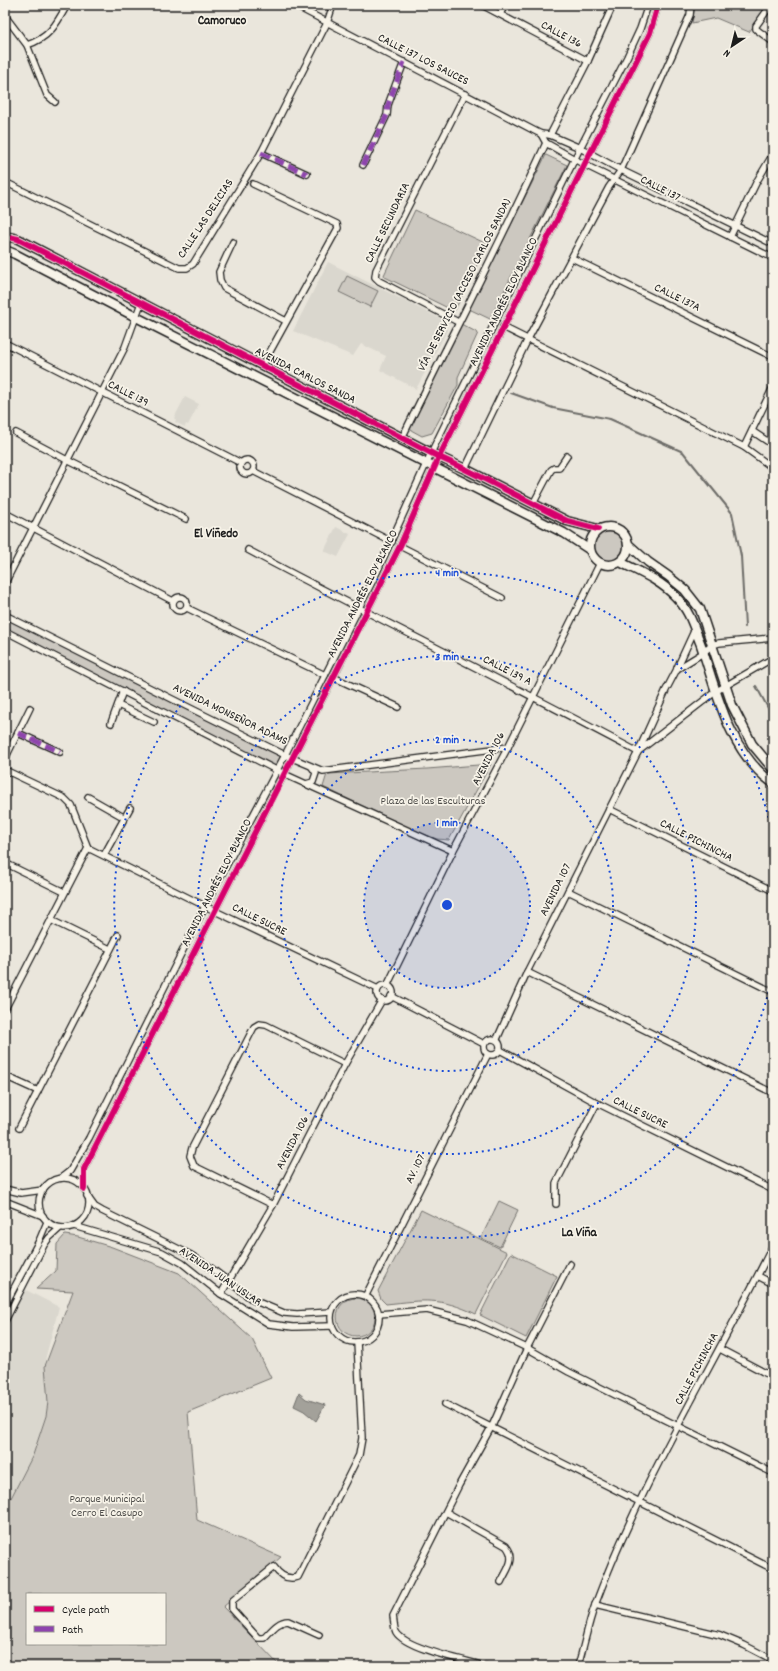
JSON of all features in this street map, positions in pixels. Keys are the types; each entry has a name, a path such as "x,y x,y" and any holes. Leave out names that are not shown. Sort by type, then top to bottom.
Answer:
{"street":[{"path":"27,45 44,37 51,31 66,5"},
{"name":"CALLE 137 LOS SAUCES","path":"294,5 541,134"},
{"name":"CALLE LAS DELICIAS","path":"5,182 179,268 187,268 193,264 261,153 327,23 333,5"},
{"name":"CALLE 136","path":"482,5 588,62"},
{"path":"500,14 505,5"},
{"path":"550,135 588,62 613,5"},
{"name":"AVENIDA ANDRÉS ELOY BLANCO","path":"84,1189 84,1169 365,612 400,546 431,465 431,453 580,148 640,29 648,5"},
{"name":"AVENIDA ANDRÉS ELOY BLANCO","path":"61,1178 70,1171 76,1161 205,906 277,770 431,465 439,457 650,33 658,5"},
{"path":"465,469 528,339 621,170 690,15 691,5"},
{"path":"771,5 756,26 756,29 773,42"},
{"path":"5,16 27,45 47,95 54,102"},
{"path":"363,164 387,115 388,105 404,62"},
{"name":"CALLE SECUNDARIA","path":"458,322 379,281 375,277 380,263 465,94"},
{"path":"541,134 550,135 580,148 621,170 773,244"},
{"path":"541,134 546,143"},
{"name":"VÍA DE SERVICIO (ACCESO CARLOS SANDA)","path":"402,438 458,322 518,204 546,143"},
{"name":"CALLE 137","path":"546,143 585,165 773,258"},
{"path":"261,153 307,174"},
{"path":"730,237 773,154"},
{"path":"253,184 337,224 338,228 262,366"},
{"name":"AVENIDA CARLOS SANDA","path":"5,236 18,239 431,453 567,521 598,529"},
{"path":"233,242 219,272 220,280 224,288 286,321"},
{"name":"AVENIDA CARLOS SANDA","path":"5,250 571,536 590,550"},
{"name":"CALLE 137A","path":"572,258 773,357"},
{"path":"5,583 125,347 141,304"},
{"path":"503,327 744,447 773,468"},
{"name":"CALLE 139","path":"5,343 241,463"},
{"path":"744,447 773,387"},
{"path":"752,431 773,445"},
{"path":"16,433 186,520"},
{"path":"533,504 551,470 554,468 559,468 567,456"},
{"path":"245,460 250,461 253,464 253,471 249,474 244,474 240,468 241,463 245,460"},
{"path":"253,471 392,542"},
{"path":"5,513 173,601"},
{"path":"628,544 627,552 620,562 610,565 600,563 592,556 590,550 590,541 594,532 598,529 610,526 619,529 625,536 628,544 648,562 685,590 700,609 732,705 745,733 752,744 773,769"},
{"path":"400,546 502,598"},
{"name":"CALLE 139 A","path":"248,550 358,609 533,696 638,752"},
{"path":"620,562 649,576 664,586 677,597 691,616 715,692 735,738 745,754 766,779 773,783"},
{"name":"AVENIDA 106","path":"387,986 453,851 508,747 600,563"},
{"path":"173,601 179,597 184,597 188,603 187,608"},
{"path":"173,601 173,606 176,610 183,611 187,608"},
{"path":"187,608 325,675"},
{"name":"AVENIDA MONSEÑOR ADAMS","path":"5,615 292,758 323,771 508,747"},
{"name":"AVENIDA 107","path":"497,1039 527,972 638,752 695,628"},
{"path":"5,631 284,774 453,851"},
{"path":"677,669 703,653 712,645 773,638"},
{"path":"638,752 715,692 773,658"},
{"path":"333,677 398,707"},
{"path":"111,723 123,691"},
{"path":"118,705 154,722"},
{"path":"5,759 30,708"},
{"path":"18,733 60,752"},
{"path":"306,784 313,782 316,777 316,773 312,767"},
{"path":"5,770 64,798 71,805 88,848 5,1009"},
{"path":"88,797 125,818"},
{"path":"104,855 130,808"},
{"name":"CALLE PICHINCHA","path":"609,809 773,892"},
{"name":"CALLE SUCRE","path":"88,848 378,989"},
{"path":"5,863 64,892"},
{"path":"568,890 773,992"},
{"path":"51,920 110,949"},
{"path":"19,1128 118,935"},
{"path":"527,972 773,1093"},
{"path":"382,986 387,986 391,989 391,996 388,1000 382,1000 377,994 378,989 382,986"},
{"path":"391,996 484,1044"},
{"name":"AVENIDA 106","path":"221,1294 229,1283 273,1205 345,1064 382,1000"},
{"path":"273,1205 194,1166 190,1156 195,1141 254,1026 259,1024 266,1025 345,1064"},
{"path":"491,1038 497,1039 500,1044 500,1050 496,1054 488,1054 484,1049 484,1044 491,1038"},
{"name":"CALLE SUCRE","path":"500,1050 597,1104 773,1190"},
{"name":"AV. 107","path":"366,1296 488,1054"},
{"path":"5,1076 38,1091"},
{"path":"556,1204 556,1183 597,1104"},
{"path":"61,1178 71,1180 84,1189 89,1205 81,1221 74,1226 60,1228 47,1222 42,1216 39,1203 43,1190 49,1183 61,1178"},
{"path":"5,1189 21,1193 43,1190"},
{"name":"AVENIDA JUAN USLAR","path":"87,1196 96,1207 102,1211 143,1232 175,1246 207,1265 253,1300 284,1313 297,1314 331,1312"},
{"path":"5,1201 42,1216"},
{"path":"5,1304 39,1241 47,1222"},
{"name":"AVENIDA JUAN USLAR","path":"74,1226 162,1252 182,1263 221,1294 269,1324 293,1327 332,1326"},
{"path":"5,1321 44,1244 60,1228"},
{"name":"CALLE PICHINCHA","path":"578,1666 595,1606 638,1502 720,1349 773,1245"},
{"path":"485,1666 418,1647 403,1639 395,1631 393,1616 491,1427 527,1348 570,1264"},
{"path":"758,1276 773,1284"},
{"path":"354,1293 366,1296 374,1302 380,1321 374,1333 364,1341 349,1342 336,1333 332,1326 331,1312 336,1302 346,1294 354,1293"},
{"path":"379,1314 428,1310 467,1320 527,1348 569,1372 679,1425 773,1473"},
{"path":"319,1635 288,1621 284,1621 280,1622 264,1638 258,1638 231,1606 232,1601 274,1567 284,1576 291,1579 298,1577 359,1455 362,1438 357,1342"},
{"path":"720,1349 773,1377"},
{"path":"445,1404 773,1569"},
{"path":"446,1512 506,1546 510,1551 512,1558 501,1582"},
{"path":"595,1606 720,1635 773,1660"}],"shaded area":[{"path":"328,262 443,320 448,329 416,389 380,370 386,356 361,344 353,356 293,331"},
{"path":"185,397 199,404 188,425 186,424 185,427 175,422 176,420 174,418"},
{"path":"336,527 350,534 338,557 324,551"},
{"path":"24,1289 59,1307 46,1356 45,1366 48,1402 46,1416 33,1455 11,1498 5,1496 5,1326"},
{"path":"299,1393 306,1399 325,1405 316,1421 304,1411 294,1406"}],"green space":[{"path":"695,5 769,5 749,32 716,18 692,23"},
{"path":"546,155 567,165 490,319 469,309"},
{"path":"415,210 487,244 455,310 452,310 385,277 384,275"},
{"path":"347,276 378,291 370,307 339,292"},
{"path":"461,324 478,333 458,377 458,385 432,433 422,436 409,429"},
{"path":"612,529 621,534 625,539 625,553 621,558 616,562 606,563 602,562 593,553 592,543 593,539 602,530"},
{"path":"5,615 285,755 277,770 5,631"},
{"name":"Plaza de las Esculturas","path":"491,764 449,840 437,839 418,832 323,787 327,774"},
{"path":"499,1201 518,1210 500,1247 481,1238"},
{"path":"421,1210 507,1252 476,1314 442,1302 411,1301 386,1304 381,1299 378,1291"},
{"name":"Parque Municipal Cerro El Casupo","path":"65,1235 78,1237 112,1247 179,1273 252,1339 271,1378 188,1412 197,1520 281,1557 223,1607 280,1666 5,1666 5,1496 11,1498 33,1455 46,1416 48,1402 45,1366 73,1291 36,1289 56,1271 57,1244"},
{"path":"511,1253 557,1276 526,1338 480,1315"},
{"path":"352,1298 360,1298 367,1301 372,1306 375,1317 372,1328 367,1333 360,1336 352,1336 345,1333 340,1328 337,1321 337,1313 340,1306 345,1301"}],"waterway":[{"path":"511,393 553,408 610,419 683,452 732,513 741,556 745,627"},
{"path":"756,686 773,717"}],"marked path":[{"path":"363,165 387,115 388,105 404,62"},
{"path":"261,153 307,174"},
{"path":"18,733 60,752"}],"cycle path":[{"path":"84,1189 84,1169 400,546 439,457 650,33 658,5"},
{"path":"5,236 18,239 439,457 567,521 598,529"}],"district":[{"name":"Camoruco","path":"222,21"},
{"name":"El Viñedo","path":"216,534"},
{"name":"La Viña","path":"579,1233"}]}
